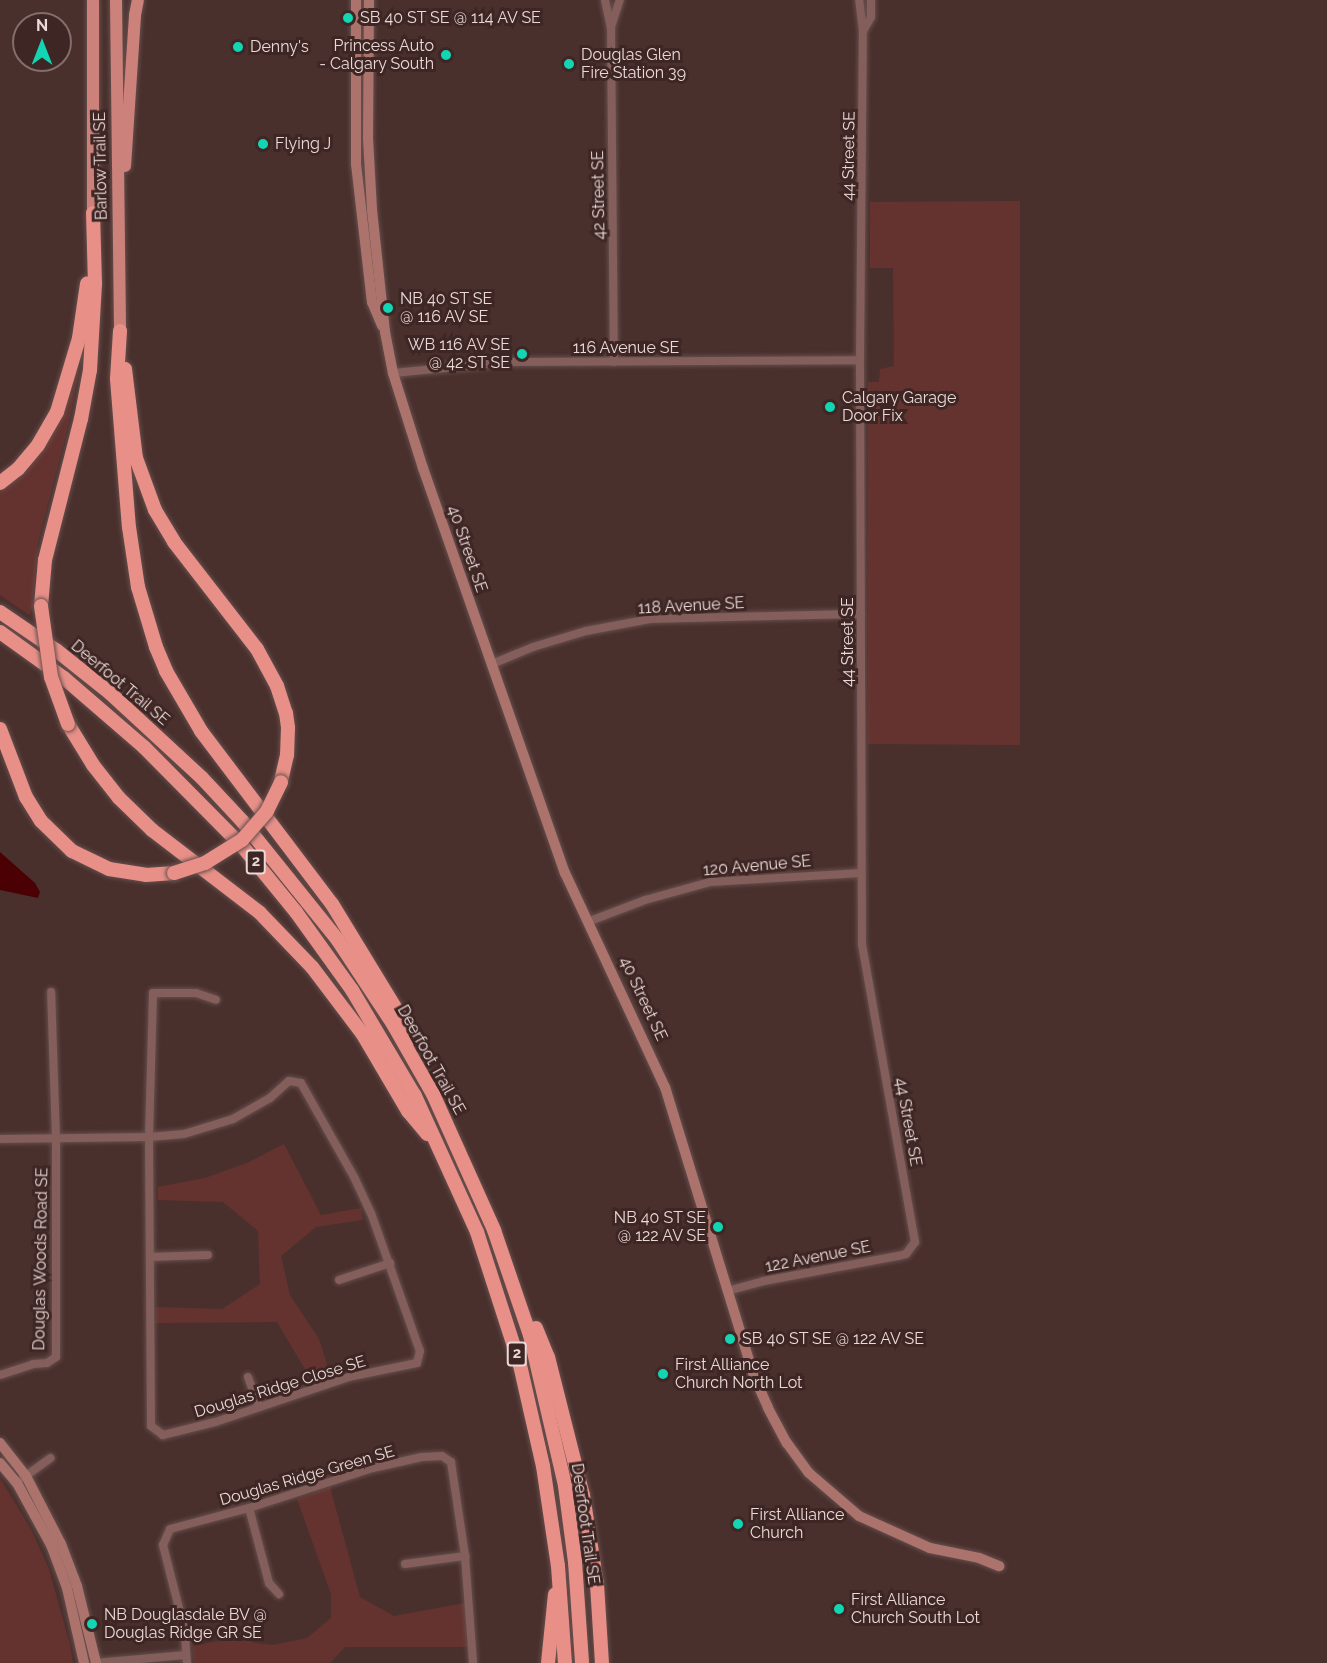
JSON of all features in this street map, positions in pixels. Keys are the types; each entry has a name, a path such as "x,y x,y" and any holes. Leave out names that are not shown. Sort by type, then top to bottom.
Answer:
{"highway":[{"path":"0,483 18,469 38,445 57,411 66,388 84,314 89,233 93,213"},
{"path":"93,213 95,284 90,370 81,419 45,560 41,606 47,661 68,724 93,765 119,798 152,830 260,913 312,968 362,1033 408,1111 441,1152"},
{"path":"0,729 30,803 41,821 72,850 109,869 146,875 174,873 205,863 242,840 267,811 281,782 287,755 288,728 277,686 257,649 174,542 145,487 136,458 120,331"},
{"path":"120,331 117,379 132,549 146,618 166,671 201,731 332,904 404,1022 433,1094"},
{"name":"Deerfoot Trail SE","path":"0,612 56,650 110,693 202,778 243,822 337,939 393,1024 433,1094 474,1180 506,1262 530,1335 565,1485 575,1563 582,1663"},
{"name":"Deerfoot Trail SE","path":"0,632 64,678 144,747 243,847 296,912 352,990 409,1086 441,1152 490,1268 520,1365 543,1466 558,1566 565,1663"},
{"path":"506,1262 548,1357 576,1463 597,1584 602,1663"},
{"path":"548,1663 558,1566"}],"main road":[{"name":"Barlow Trail SE","path":"93,0 93,213"},
{"name":"Barlow Trail SE","path":"116,0 120,331"},
{"path":"119,181 125,167 134,22 138,0"}],"street":[{"name":"40 Street SE","path":"356,0 356,164 372,302 385,332"},
{"name":"42 Street SE","path":"605,0 611,29 614,362"},
{"name":"42 Street SE","path":"611,29 620,0"},
{"name":"44 Street SE","path":"859,0 863,30 860,360 862,944 914,1232 913,1248"},
{"name":"44 Street SE","path":"863,30 871,17 871,0"},
{"name":"40 Street SE","path":"370,3 368,138 372,210 385,332 393,373 565,873 590,921 666,1087 727,1291 768,1408 787,1443 809,1473 859,1516 930,1548 979,1558 999,1566"},
{"name":"116 Avenue SE","path":"393,373 507,362 860,360"},
{"name":"118 Avenue SE","path":"492,664 533,647 586,632 650,619 861,615"},
{"name":"120 Avenue SE","path":"590,921 645,900 710,882 861,873"},
{"path":"51,992 56,1139"},
{"path":"149,1137 153,993 196,993 216,1000"},
{"name":"Douglas Ridge Close SE","path":"0,1139 149,1137 183,1134 233,1119 270,1098 289,1081 301,1083 355,1179 390,1263 420,1351 417,1363 349,1377 258,1405 215,1422 163,1436 150,1426 149,1137"},
{"name":"Douglas Woods Road SE","path":"0,1375 33,1364 47,1363 56,1357 56,1139"},
{"name":"122 Avenue SE","path":"727,1291 765,1281 898,1256 913,1248"},
{"path":"150,1257 208,1255"},
{"path":"339,1280 390,1263"},
{"path":"248,1377 258,1405"},
{"path":"0,1443 26,1476 49,1515 77,1586 96,1663"},
{"name":"Douglas Ridge Green SE","path":"96,1663 186,1659 184,1632 163,1545 170,1529 249,1508 373,1468 422,1457 442,1456 451,1462 465,1556 473,1663"},
{"path":"16,1483 51,1458"},
{"path":"0,1463 16,1483 51,1545 63,1577 84,1663"},
{"path":"249,1508 269,1582 279,1594"},
{"path":"405,1564 465,1556"}],"shaded area":[{"path":"1020,201 1020,745 868,744 868,382 879,382 880,369 894,366 893,268 870,268 870,202"},
{"path":"75,370 79,371 70,419 38,542 33,605 29,615 0,595 0,488 14,477"},
{"path":"0,852 35,883 40,892 38,898 0,890"},
{"path":"284,1144 321,1215 361,1208 363,1220 316,1227 281,1256 290,1295 319,1339 331,1376 312,1381 277,1322 156,1323 156,1307 222,1309 260,1284 258,1231 223,1202 158,1200 158,1187 205,1178 249,1162"},
{"path":"0,1478 32,1531 49,1569 73,1663 0,1663"},
{"path":"330,1487 360,1597 394,1616 465,1603 467,1647 345,1647 330,1663 194,1663 192,1646 238,1637 256,1643 273,1645 307,1638 331,1618 331,1594 297,1499"}],"place":[{"name":"SB 40 ST SE @ 114 AV SE","path":"348,18"},
{"name":"Denny's","path":"238,47"},
{"name":"Princess Auto - Calgary South","path":"446,55"},
{"name":"Douglas Glen Fire Station 39","path":"569,64"},
{"name":"Flying J","path":"263,144"},
{"name":"NB 40 ST SE @ 116 AV SE","path":"388,308"},
{"name":"WB 116 AV SE @ 42 ST SE","path":"522,354"},
{"name":"Calgary Garage Door Fix","path":"830,407"},
{"name":"NB 40 ST SE @ 122 AV SE","path":"718,1227"},
{"name":"SB 40 ST SE @ 122 AV SE","path":"730,1339"},
{"name":"First Alliance Church North Lot","path":"663,1374"},
{"name":"First Alliance Church","path":"738,1524"},
{"name":"First Alliance Church South Lot","path":"839,1609"},
{"name":"NB Douglasdale BV @ Douglas Ridge GR SE","path":"92,1624"}]}
